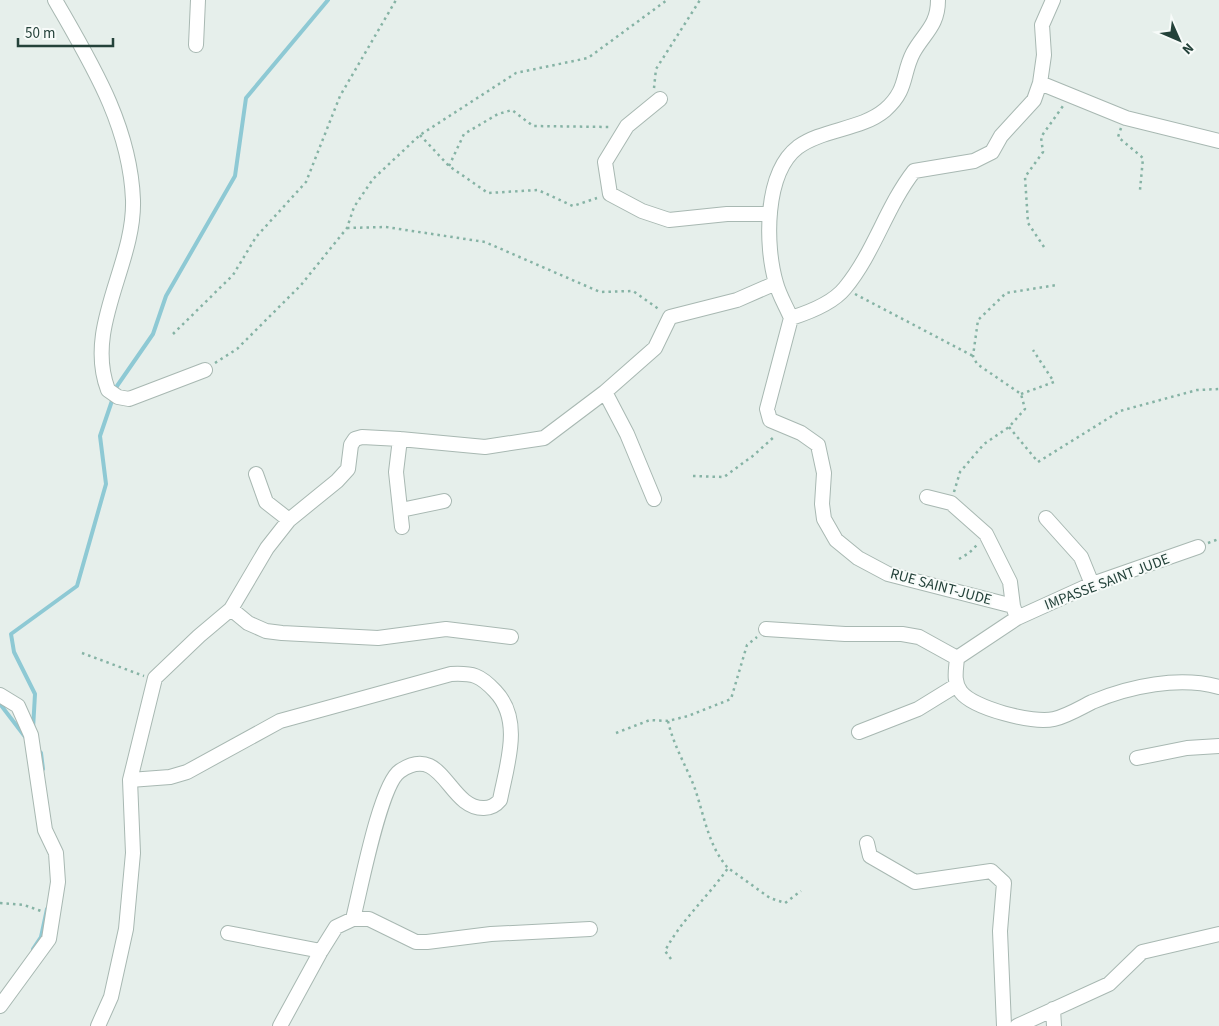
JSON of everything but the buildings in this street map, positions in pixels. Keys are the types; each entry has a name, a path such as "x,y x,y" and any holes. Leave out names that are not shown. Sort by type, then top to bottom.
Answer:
{"street":[{"path":"55,0 111,102 126,147 133,201 127,242 100,344 108,390 118,397 129,399 205,370"},
{"path":"196,45 198,0"},
{"path":"938,0 933,27 922,39 912,55 906,78 899,94 884,110 859,123 798,147 783,163 770,214 769,238 776,284 792,318 813,310 844,289 876,237 900,189 914,171 974,162 992,152 1001,136 1034,100 1040,83 1044,55 1042,25 1053,0"},
{"path":"1040,83 1070,97 1126,118 1219,141"},
{"path":"655,103 627,126 605,162 610,194 642,211 670,220 727,214 770,214"},
{"path":"98,1026 111,998 126,929 133,853 130,780 156,678 199,636 231,609 267,548 289,520 337,481 348,469 351,445 354,439 362,437 400,439 486,447 544,438 605,392 655,348 670,317 737,300 776,284"},
{"name":"RUE SAINT-JUDE","path":"792,318 768,409 770,420 784,428 801,433 818,445 824,473 822,504 824,519 836,540 858,558 888,574 1015,612"},
{"path":"605,392 627,434 654,499"},
{"path":"400,439 396,472 402,527"},
{"path":"256,474 266,502 289,520"},
{"path":"927,497 951,503 986,534 1010,582 1015,612 957,658"},
{"path":"401,510 444,501"},
{"path":"1046,518 1081,556 1092,584"},
{"name":"IMPASSE SAINT JUDE","path":"1015,612 1198,547"},
{"path":"231,609 248,623 266,631 282,633 378,638 446,629 511,637"},
{"path":"766,630 838,634 902,634 919,637 957,658"},
{"path":"957,658 957,685 969,700 1023,718 1053,720 1126,690 1169,683 1204,683 1219,687"},
{"path":"130,780 170,777 188,772 280,721 452,674 471,673 485,680 504,700 511,716 512,729 500,800 488,808 474,807 466,803 443,776 430,766 413,766 400,771 393,777 385,795 353,920"},
{"path":"859,732 918,709 957,685"},
{"path":"0,695 18,706 30,735 45,830 56,853 58,882 49,940 0,1006"},
{"path":"1137,758 1187,748 1219,746"},
{"path":"867,842 870,856 916,882 991,871 1004,883 1000,931 1004,1026"},
{"path":"280,1026 321,950 336,927 353,920 369,919 416,942 491,934 590,929"},
{"path":"228,933 321,950"},
{"path":"1017,1026 1109,984 1142,952 1219,934"},
{"path":"1053,1009 1054,1026"}],"path":[{"path":"173,334 233,275 256,236 306,182 340,96 396,0"},
{"path":"205,370 237,348 301,285 346,228 354,207 373,179 420,135 516,73 588,58 667,0"},
{"path":"655,103 656,69 681,33 700,0"},
{"path":"1044,247 1028,223 1025,177 1043,152 1041,137 1070,97"},
{"path":"449,166 464,134 498,114 512,110 532,126 581,128 627,126"},
{"path":"1126,118 1118,136 1143,158 1140,190"},
{"path":"420,135 449,166 488,193 538,190 573,206 610,194"},
{"path":"346,228 386,227 486,242 600,292 633,291 670,317"},
{"path":"951,503 960,472 984,444 1009,427 1025,409 1021,394 977,364 973,356 978,320 1006,293 1057,285"},
{"path":"844,289 973,356"},
{"path":"1021,394 1054,382 1032,350"},
{"path":"1009,427 1038,462 1120,411 1198,390 1219,389"},
{"path":"693,476 724,477 754,455 784,428"},
{"path":"958,559 969,553 986,534"},
{"path":"616,733 650,720 668,721 731,699 748,645 766,630"},
{"path":"82,654 132,673 156,678"},
{"path":"668,721 672,736 694,787 716,856 728,868 770,898 785,903 801,890"},
{"path":"671,959 665,950 674,934 715,887 728,868"},
{"path":"0,903 24,905 54,916"}],"waterway":[{"path":"33,729 35,694 14,652 11,634 77,586 106,484 100,436 117,386 153,334 166,296 235,176 246,98 328,0"},
{"path":"0,704 26,738"},
{"path":"38,750 41,753 43,769"},
{"path":"33,949 41,937 47,909"}]}
